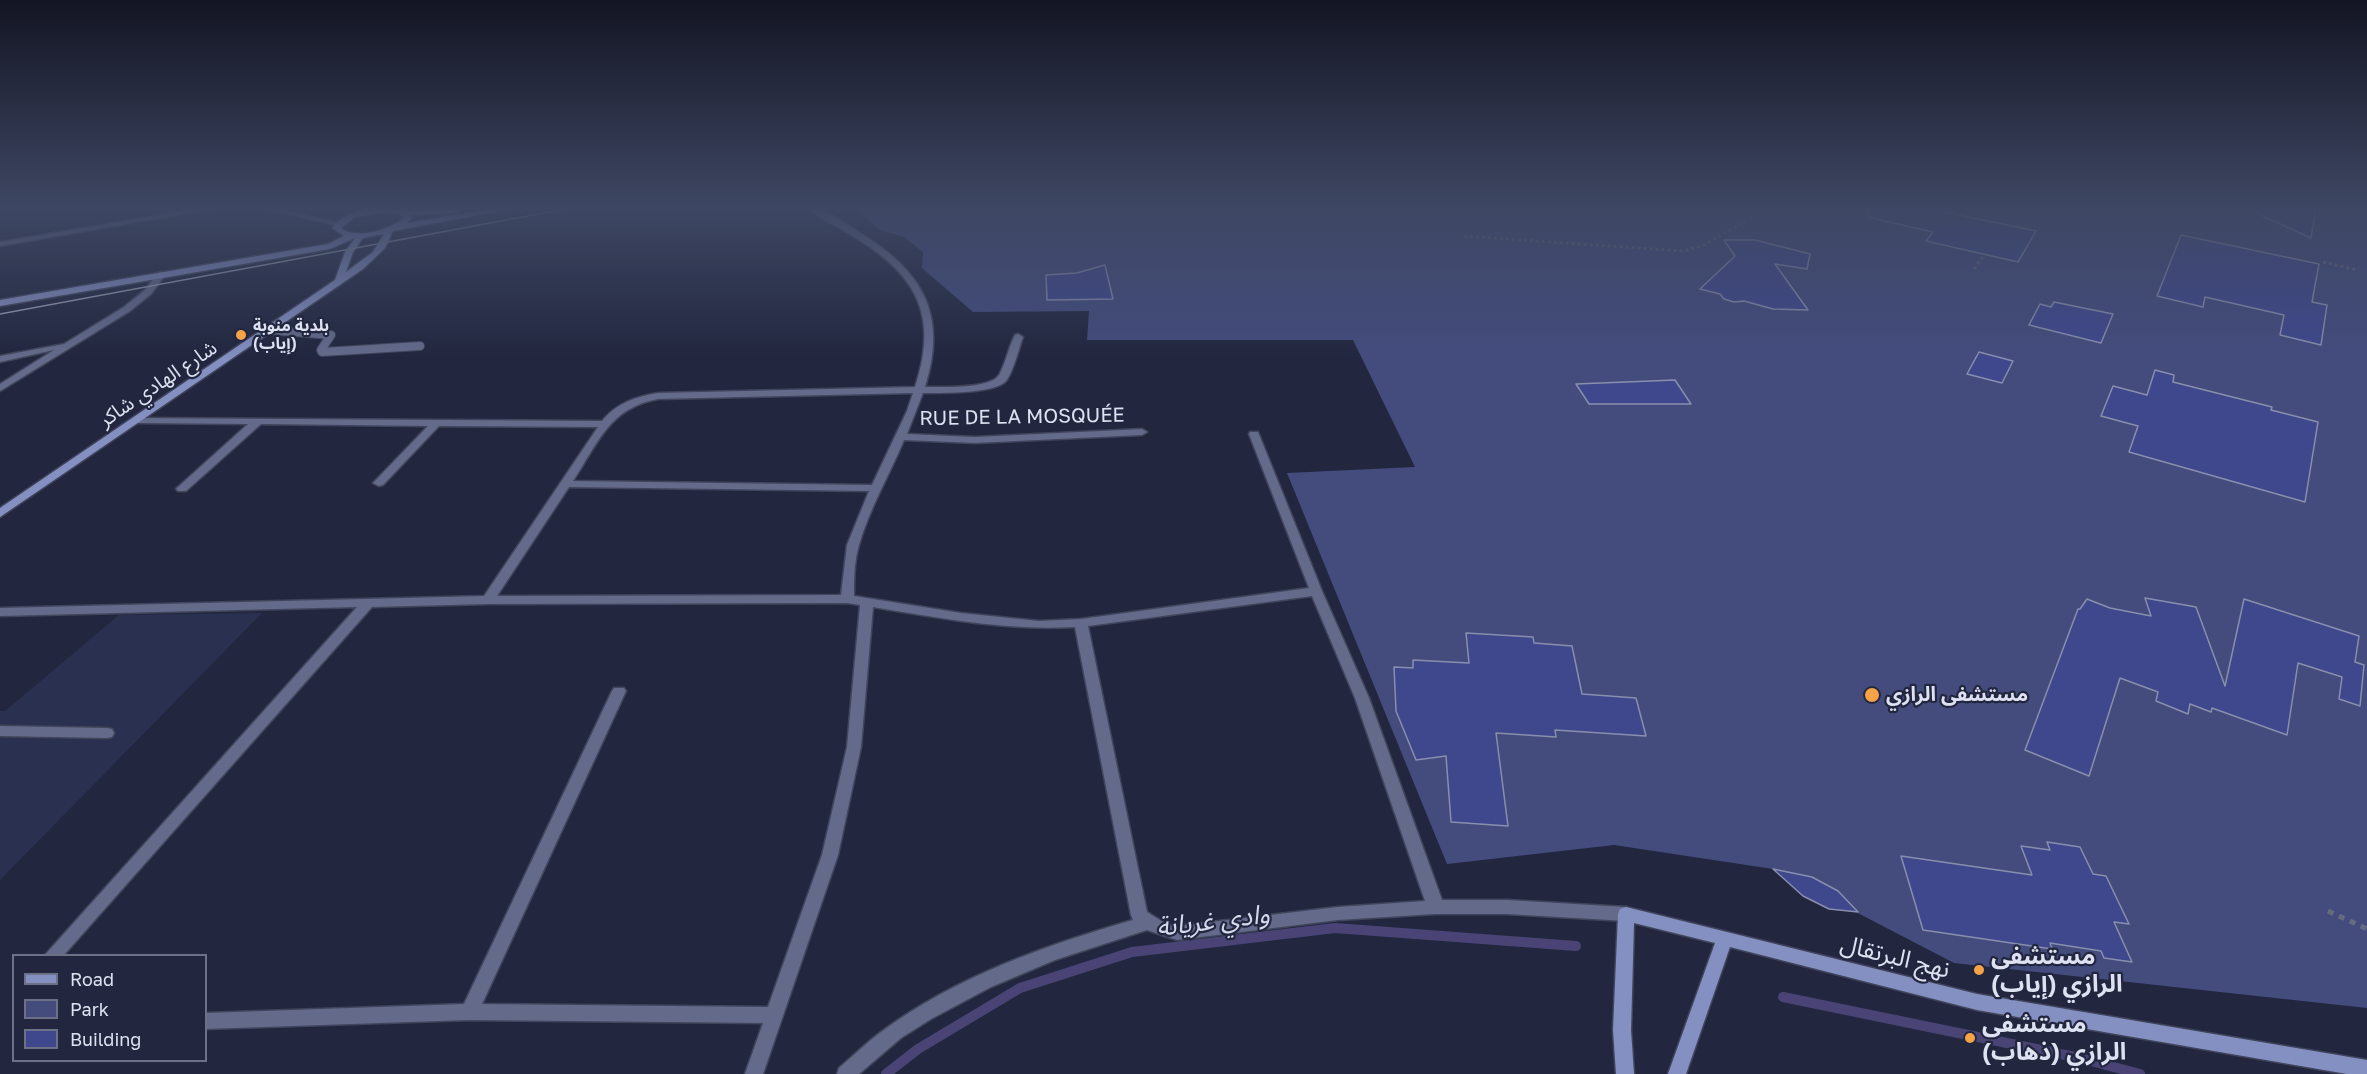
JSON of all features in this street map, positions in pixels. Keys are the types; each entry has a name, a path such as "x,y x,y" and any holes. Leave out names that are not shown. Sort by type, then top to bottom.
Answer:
{"street":[{"path":"0,303 261,258"},
{"path":"336,284 347,258"},
{"name":"شارع الهادي شاكر","path":"0,513 336,284 369,258"},
{"path":"847,599 853,544 902,437 920,389 929,345 928,323 919,291 909,276 888,258"},
{"path":"0,388 127,309 148,292 161,275"},
{"path":"488,600 605,424 615,411 625,405 658,396 967,389 994,384 1002,379 1018,337"},
{"path":"0,359 71,344"},
{"path":"138,420 605,424"},
{"path":"182,489 258,421"},
{"path":"379,483 436,423"},
{"name":"RUE DE LA MOSQUÉE","path":"902,437 975,440 1142,432"},
{"path":"1254,434 1316,591 1362,698 1436,907"},
{"path":"565,484 878,488"},
{"path":"0,612 488,600 847,599 867,604 1039,625 1082,623 1316,591"},
{"path":"54,954 368,603"},
{"path":"754,1074 833,844 854,747 867,604"},
{"path":"1082,623 1139,915 1147,923 1178,933 1317,916 1436,907 1537,908 1626,914 1622,1030 1625,1074"},
{"path":"469,1012 619,691"},
{"path":"0,731 107,733"},
{"name":"نهج البرتقال","path":"1626,914 1977,1002 2367,1069"},
{"path":"846,1074 893,1034 971,987 1086,940 1147,923"},
{"path":"1677,1074 1725,938"},
{"path":"207,1021 469,1012 776,1015"}],"lane":[{"path":"269,330 331,335 321,350 322,352 420,346"}],"path":[{"path":"1974,269 1982,258"},
{"path":"2323,262 2357,270"},
{"path":"2328,911 2367,929"}],"shaded area":[{"path":"262,613 0,880 0,711 5,711 119,615"}],"green space":[{"name":"مستشفى الرازي","path":"923,258 2367,258 2367,1008 1954,963 1773,869 1614,845 1447,864 1287,473 1415,467 1353,340 1087,340 1089,311 973,312 922,268"}],"building":[{"path":"1733,258 1809,258 1807,269 1775,264 1808,310 1773,309 1744,301 1734,302 1724,299 1720,294 1700,289"},
{"path":"2001,258 2020,258 2018,262"},
{"path":"2172,258 2291,258 2319,264 2312,302 2327,305 2321,345 2280,335 2284,315 2205,297 2203,307 2157,296"},
{"path":"1105,265 1113,299 1047,300 1046,275 1077,273"},
{"path":"2054,302 2113,314 2101,343 2029,325 2040,304 2051,307"},
{"path":"1979,352 2013,361 2002,383 1967,374"},
{"path":"2155,370 2174,375 2173,382 2272,407 2271,410 2318,422 2305,502 2129,452 2138,426 2101,416 2113,386 2147,395"},
{"path":"1675,380 1691,404 1589,404 1576,384"},
{"path":"2145,598 2196,607 2225,686 2244,599 2359,636 2355,662 2364,665 2360,706 2339,699 2342,677 2298,663 2287,735 2212,708 2211,712 2190,704 2188,714 2156,701 2158,692 2120,678 2089,776 2025,750 2078,609 2087,599 2110,608 2151,616"},
{"path":"1466,633 1533,637 1534,643 1572,646 1582,694 1636,698 1646,736 1555,730 1556,737 1496,733 1508,826 1451,822 1446,756 1416,760 1396,711 1394,667 1413,668 1413,660 1469,663"},
{"path":"2047,842 2080,847 2093,874 2106,876 2129,924 2114,922 2132,962 2104,958 2101,951 2050,943 2052,949 1923,930 1901,856 2032,875 2021,846 2050,850"},
{"path":"1773,869 1812,877 1838,891 1858,912 1829,909 1803,896"}],"waterway":[{"name":"وادي غريانة","path":"886,1074 918,1049 1020,988 1132,952 1335,928 1576,946"},
{"path":"1783,997 2080,1058 2140,1074"}],"tram line":[{"path":"0,314 301,258"}],"place":[{"name":"بلدية منوبة (إياب)","path":"241,335"},
{"name":"مستشفى الرازي","path":"1872,695"},
{"name":"مستشفى الرازي (إياب)","path":"1979,970"},
{"name":"مستشفى الرازي (ذهاب)","path":"1970,1038"}]}
